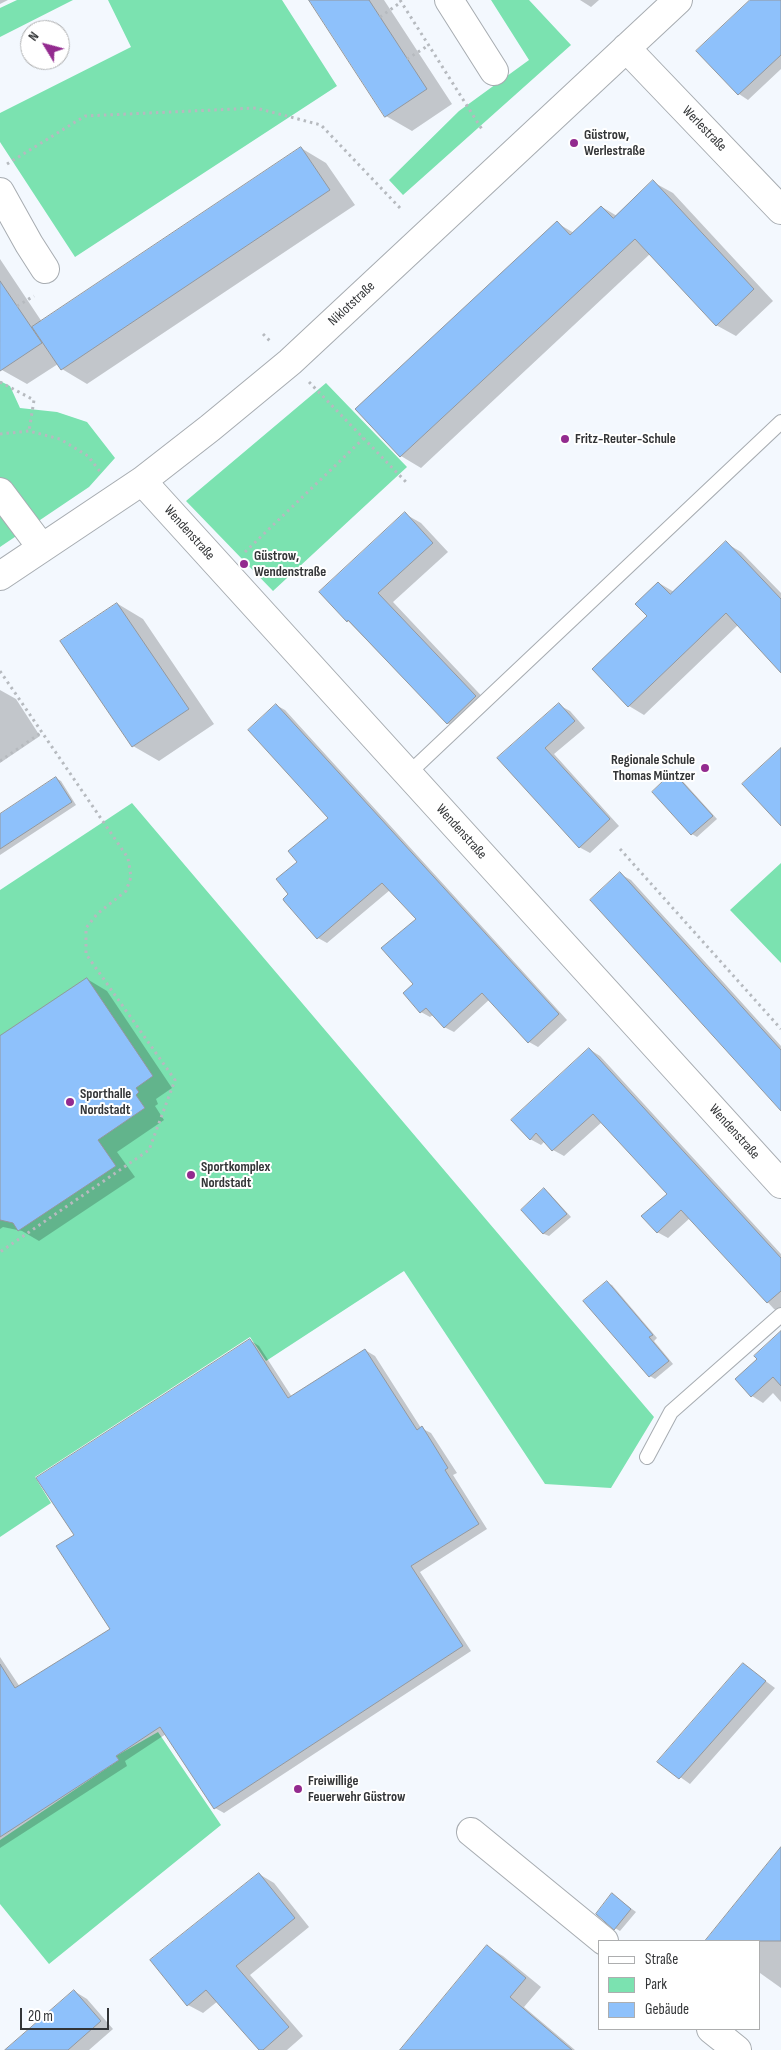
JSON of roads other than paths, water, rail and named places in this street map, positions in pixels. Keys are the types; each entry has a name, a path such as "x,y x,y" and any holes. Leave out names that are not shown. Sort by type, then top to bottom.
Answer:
{"street":[{"path":"449,0 494,72"},
{"name":"Niklotstraße","path":"0,576 132,488 210,428 290,362 678,0"},
{"name":"Werlestraße","path":"626,48 781,210"},
{"path":"0,192 29,244 45,268"},
{"name":"Wendenstraße","path":"132,488 225,572 781,1184"},
{"path":"0,492 42,548"},
{"path":"471,1832 603,1940"},
{"path":"712,2030 737,2050"}],"lane":[{"path":"408,774 781,422"},
{"path":"647,1457 671,1412 781,1315"}],"place":[{"name":"Güstrow, Werlestraße","path":"574,143"},
{"name":"Fritz-Reuter-Schule","path":"565,439"},
{"name":"Güstrow, Wendenstraße","path":"244,564"},
{"name":"Regionale Schule Thomas Müntzer","path":"705,768"},
{"name":"Sporthalle Nordstadt","path":"70,1102"},
{"name":"Sportkomplex Nordstadt","path":"191,1175"},
{"name":"Freiwillige Feuerwehr Güstrow","path":"298,1789"}]}
